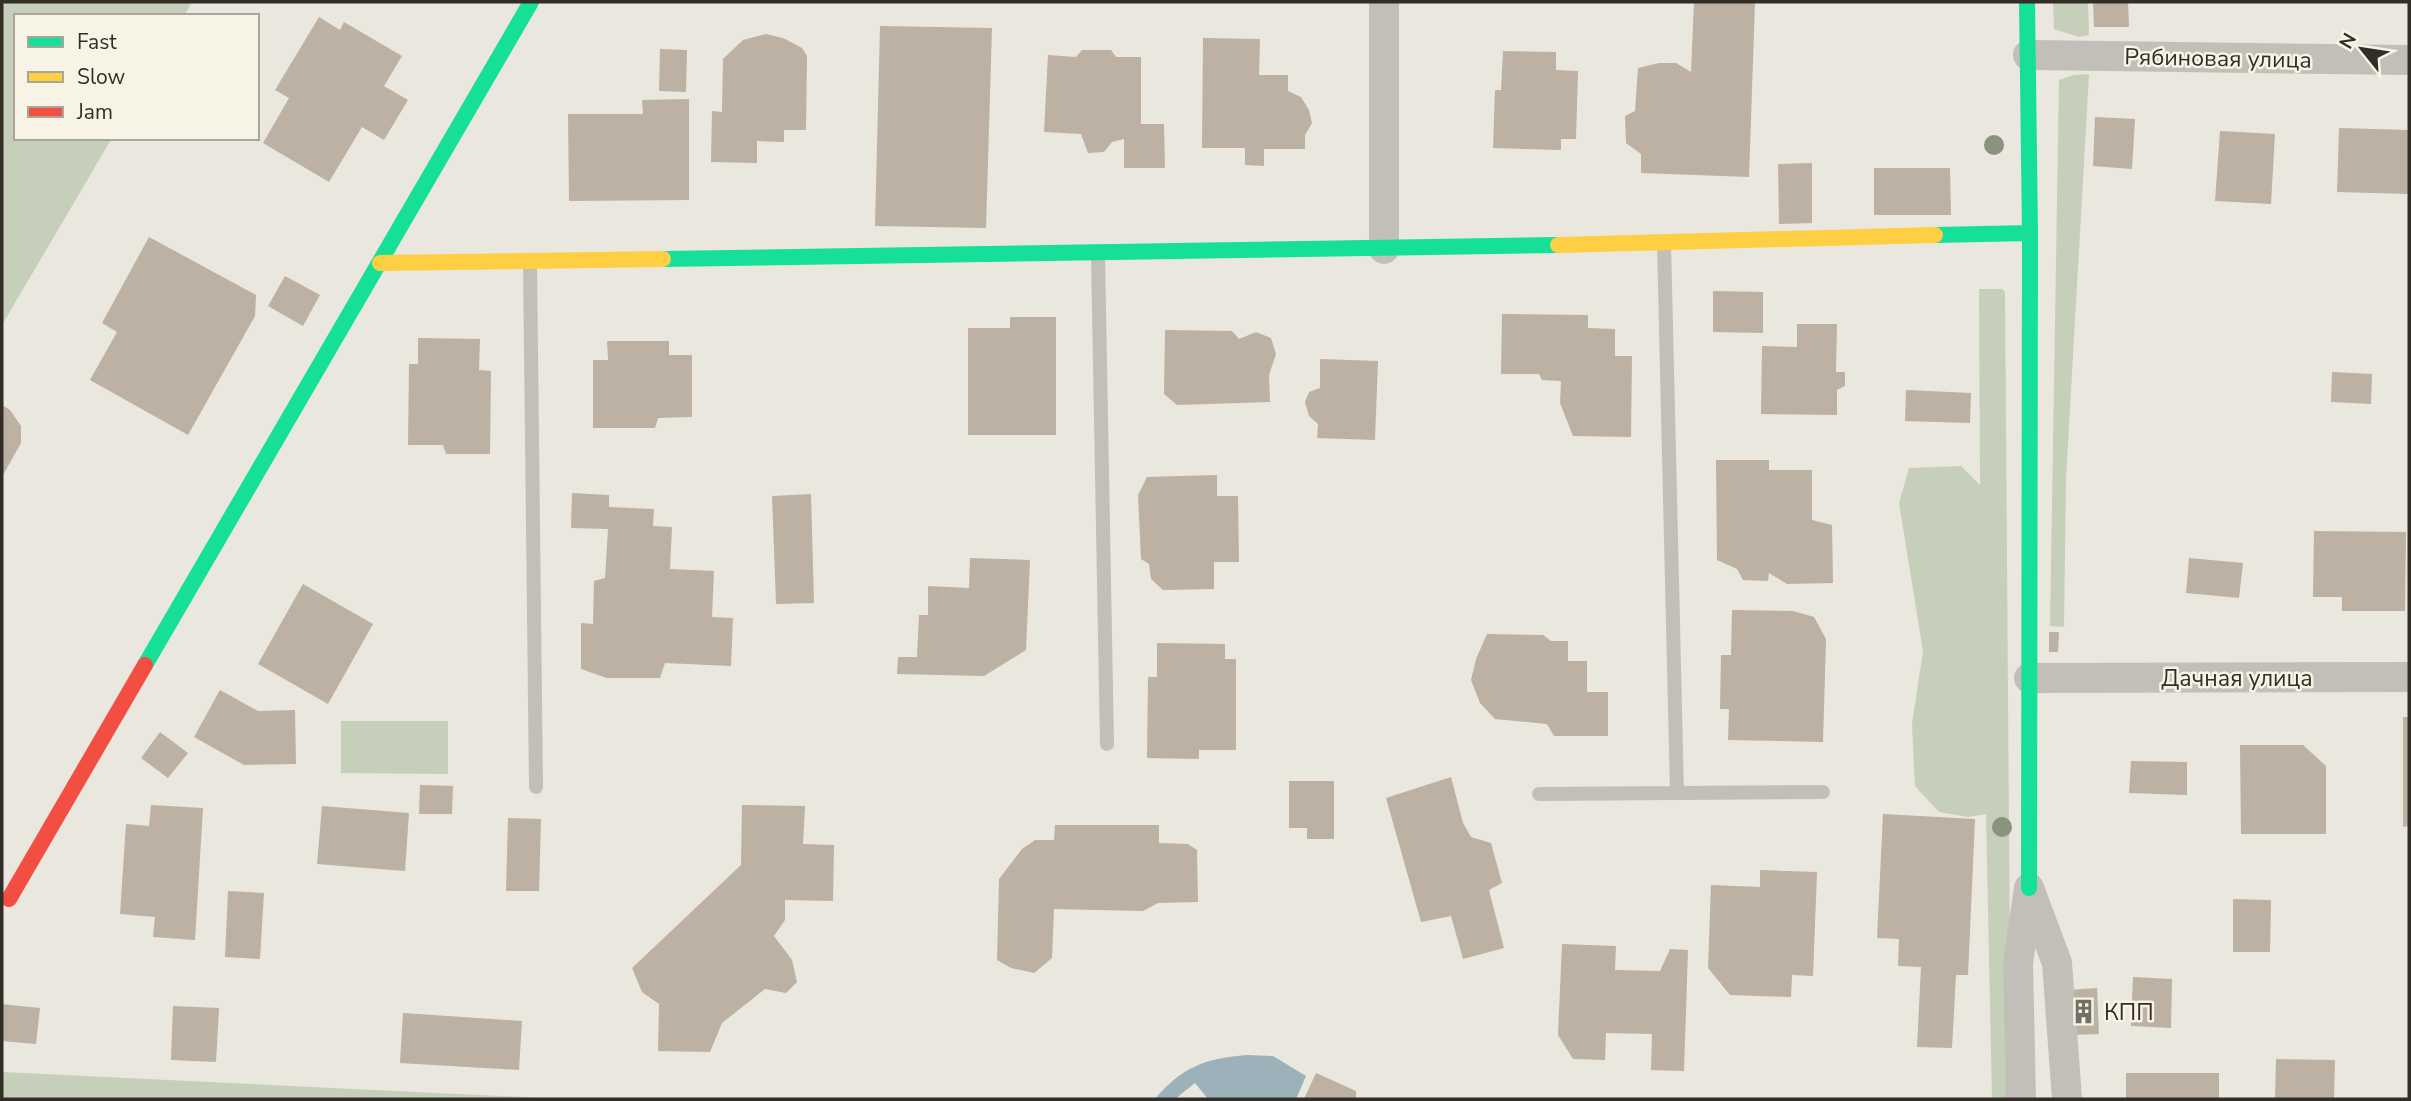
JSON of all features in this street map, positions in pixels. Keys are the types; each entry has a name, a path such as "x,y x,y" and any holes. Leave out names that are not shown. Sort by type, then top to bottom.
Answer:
{"street":[{"path":"9,900 531,2"},
{"path":"1384,2 1384,249"},
{"path":"2021,1099 2018,963 2029,887 2030,233 2027,2"},
{"name":"Рябиновая улица","path":"2028,55 2409,60"},
{"path":"380,263 1384,249 2030,233"},
{"name":"Дачная улица","path":"2029,678 2409,677"},
{"path":"2029,887 2058,968 2067,1099"}],"lane":[{"path":"1664,243 1677,793"},
{"path":"1098,253 1107,744"},
{"path":"530,261 536,787"},
{"path":"1539,794 1823,792"}],"green space":[{"path":"2,2 192,2 185,14 14,14 14,140 111,140 2,325"},
{"path":"2053,2 2088,2 2089,35 2079,37 2054,29"},
{"path":"2089,74 2066,479 2064,627 2050,626 2059,80"},
{"path":"1979,289 2002,289 2005,292 2011,1099 1992,1099 1986,814 1968,817 1939,812 1915,786 1912,724 1923,651 1899,503 1909,468 1961,466 1980,485"},
{"path":"341,721 448,721 448,774 341,773"},
{"path":"2,1072 563,1099 2,1099"}],"water":[{"path":"1247,1055 1273,1056 1306,1076 1296,1099 1208,1099 1195,1083 1175,1099 1155,1099 1175,1079 1196,1066"}],"building":[{"path":"1694,2 1755,2 1749,177 1641,173 1641,154 1626,143 1625,116 1635,111 1638,68 1659,63 1676,63 1691,72"},
{"path":"2093,2 2128,2 2129,27 2094,27"},
{"path":"319,17 340,30 344,22 402,56 384,86 408,100 384,140 362,127 329,182 263,143 289,98 275,90"},
{"path":"880,26 992,28 986,228 875,226"},
{"path":"766,34 783,38 802,48 807,56 806,130 784,130 784,142 757,141 757,163 711,162 712,111 722,112 723,59 743,40"},
{"path":"1203,38 1260,39 1259,75 1288,75 1288,91 1301,97 1309,110 1312,123 1305,135 1305,149 1264,149 1264,166 1245,165 1245,148 1202,148"},
{"path":"660,49 687,50 686,92 659,91"},
{"path":"1082,50 1111,50 1116,57 1141,57 1141,124 1164,124 1165,168 1124,168 1124,139 1112,142 1104,152 1088,153 1081,134 1044,132 1048,55 1076,57"},
{"path":"1503,51 1556,52 1556,70 1578,71 1576,139 1561,139 1561,150 1493,148 1495,90 1501,90"},
{"path":"689,99 689,200 569,201 568,114 643,114 642,100"},
{"path":"2095,117 2135,119 2132,169 2093,166"},
{"path":"2339,128 2409,130 2409,194 2337,192"},
{"path":"2220,131 2275,134 2271,204 2215,201"},
{"path":"1812,163 1812,223 1779,224 1778,164"},
{"path":"1874,168 1950,168 1951,215 1874,215"},
{"path":"149,237 256,295 255,316 188,435 90,380 117,332 102,323"},
{"path":"285,276 320,295 303,326 268,306"},
{"path":"1713,291 1763,292 1763,333 1713,332"},
{"path":"1502,314 1588,315 1588,328 1615,329 1615,356 1632,356 1631,437 1573,436 1560,403 1561,381 1542,380 1539,374 1501,374"},
{"path":"1010,317 1056,317 1056,435 968,435 968,328 1010,328"},
{"path":"1797,324 1837,324 1836,372 1845,372 1845,386 1837,390 1837,415 1761,414 1762,346 1797,347"},
{"path":"1165,330 1232,331 1239,339 1256,332 1271,338 1276,354 1269,375 1270,402 1177,405 1164,394"},
{"path":"418,338 480,339 479,370 491,371 490,454 446,454 443,445 408,445 409,364 418,364"},
{"path":"607,341 669,341 669,355 692,355 692,417 658,418 655,428 593,428 593,360 608,360"},
{"path":"1320,359 1378,361 1375,440 1317,438 1318,424 1309,416 1305,402 1309,392 1320,388"},
{"path":"2332,372 2372,374 2371,404 2331,402"},
{"path":"1906,390 1971,393 1970,423 1905,421"},
{"path":"2,405 10,410 21,426 21,443 2,477"},
{"path":"1716,460 1769,460 1769,470 1812,470 1812,520 1832,525 1833,583 1787,584 1769,573 1768,581 1743,580 1737,569 1717,560"},
{"path":"1217,475 1217,496 1238,496 1239,562 1214,562 1214,589 1163,590 1151,579 1149,564 1141,559 1138,495 1147,477"},
{"path":"572,493 609,495 609,507 654,509 653,526 672,527 670,569 714,571 712,617 733,618 731,666 665,663 660,678 607,678 581,669 581,623 593,624 594,581 605,578 608,529 571,528"},
{"path":"811,494 814,603 776,604 772,496"},
{"path":"2314,531 2406,532 2405,611 2342,611 2342,597 2313,597"},
{"path":"970,558 1030,560 1026,650 984,676 897,674 898,657 917,657 919,615 928,615 928,586 969,588"},
{"path":"2189,558 2243,563 2239,598 2186,593"},
{"path":"303,584 373,624 328,704 258,664"},
{"path":"1732,610 1793,611 1814,617 1826,639 1823,742 1728,740 1729,709 1720,709 1721,655 1731,655"},
{"path":"2049,632 2059,632 2058,652 2049,652"},
{"path":"1487,634 1543,635 1551,641 1568,641 1568,661 1587,661 1587,692 1608,692 1608,736 1554,736 1547,724 1495,719 1480,703 1471,680 1476,659"},
{"path":"1157,643 1225,644 1225,659 1236,659 1236,750 1199,750 1199,759 1147,758 1148,677 1157,677"},
{"path":"220,690 258,711 295,710 296,764 244,765 194,737"},
{"path":"2403,717 2409,717 2409,826 2403,827"},
{"path":"160,732 188,753 168,778 141,758"},
{"path":"2240,745 2303,745 2326,766 2326,834 2241,834"},
{"path":"2131,761 2187,762 2187,795 2129,793"},
{"path":"1451,777 1463,823 1471,837 1491,843 1502,883 1489,890 1504,948 1463,959 1451,916 1421,922 1386,798"},
{"path":"1289,781 1334,781 1334,839 1307,839 1307,828 1289,828"},
{"path":"420,785 453,786 452,814 419,814"},
{"path":"151,805 203,808 195,940 153,937 155,917 120,914 126,824 149,826"},
{"path":"742,805 805,806 803,844 834,845 833,901 785,900 785,920 774,936 792,960 797,982 786,993 765,989 722,1023 710,1052 658,1051 659,1004 642,992 632,968 741,865"},
{"path":"322,806 409,813 405,871 317,864"},
{"path":"1883,814 1975,819 1968,975 1956,975 1952,1048 1917,1047 1921,967 1898,966 1899,939 1877,938"},
{"path":"508,818 541,819 539,891 506,891"},
{"path":"1055,825 1159,825 1159,843 1188,844 1197,850 1198,902 1158,903 1143,911 1054,909 1052,958 1034,973 1011,968 997,960 999,879 1022,849 1035,840 1054,840"},
{"path":"1760,870 1817,872 1813,976 1792,975 1791,997 1730,995 1708,968 1711,885 1760,887"},
{"path":"228,891 264,893 260,959 225,957"},
{"path":"2233,899 2271,900 2270,952 2233,952"},
{"path":"1562,944 1616,946 1615,970 1660,971 1670,949 1688,950 1684,1071 1651,1070 1652,1034 1606,1033 1605,1060 1573,1059 1558,1035"},
{"path":"2133,977 2172,979 2171,1028 2131,1026"},
{"name":"КПП","path":"2097,988 2099,1034 2071,1035 2069,990"},
{"path":"2,1004 40,1008 36,1044 2,1041"},
{"path":"173,1006 219,1008 216,1062 171,1060"},
{"path":"403,1013 522,1021 519,1070 400,1063"},
{"path":"2276,1059 2335,1060 2334,1099 2275,1099"},
{"path":"1316,1073 1356,1091 1356,1099 1304,1099"},
{"path":"2126,1073 2219,1073 2219,1099 2126,1099"}],"traffic: fast":[{"path":"145,665 531,2"},
{"path":"2027,2 2030,233 2029,888"},
{"path":"1935,235 2030,233"},
{"path":"663,259 1558,245"}],"traffic: slow":[{"path":"1558,245 1935,235"},
{"path":"380,263 663,259"}],"traffic: jam":[{"path":"9,899 145,665"}],"place":[{"name":"КПП","path":"2084,1012"}]}
